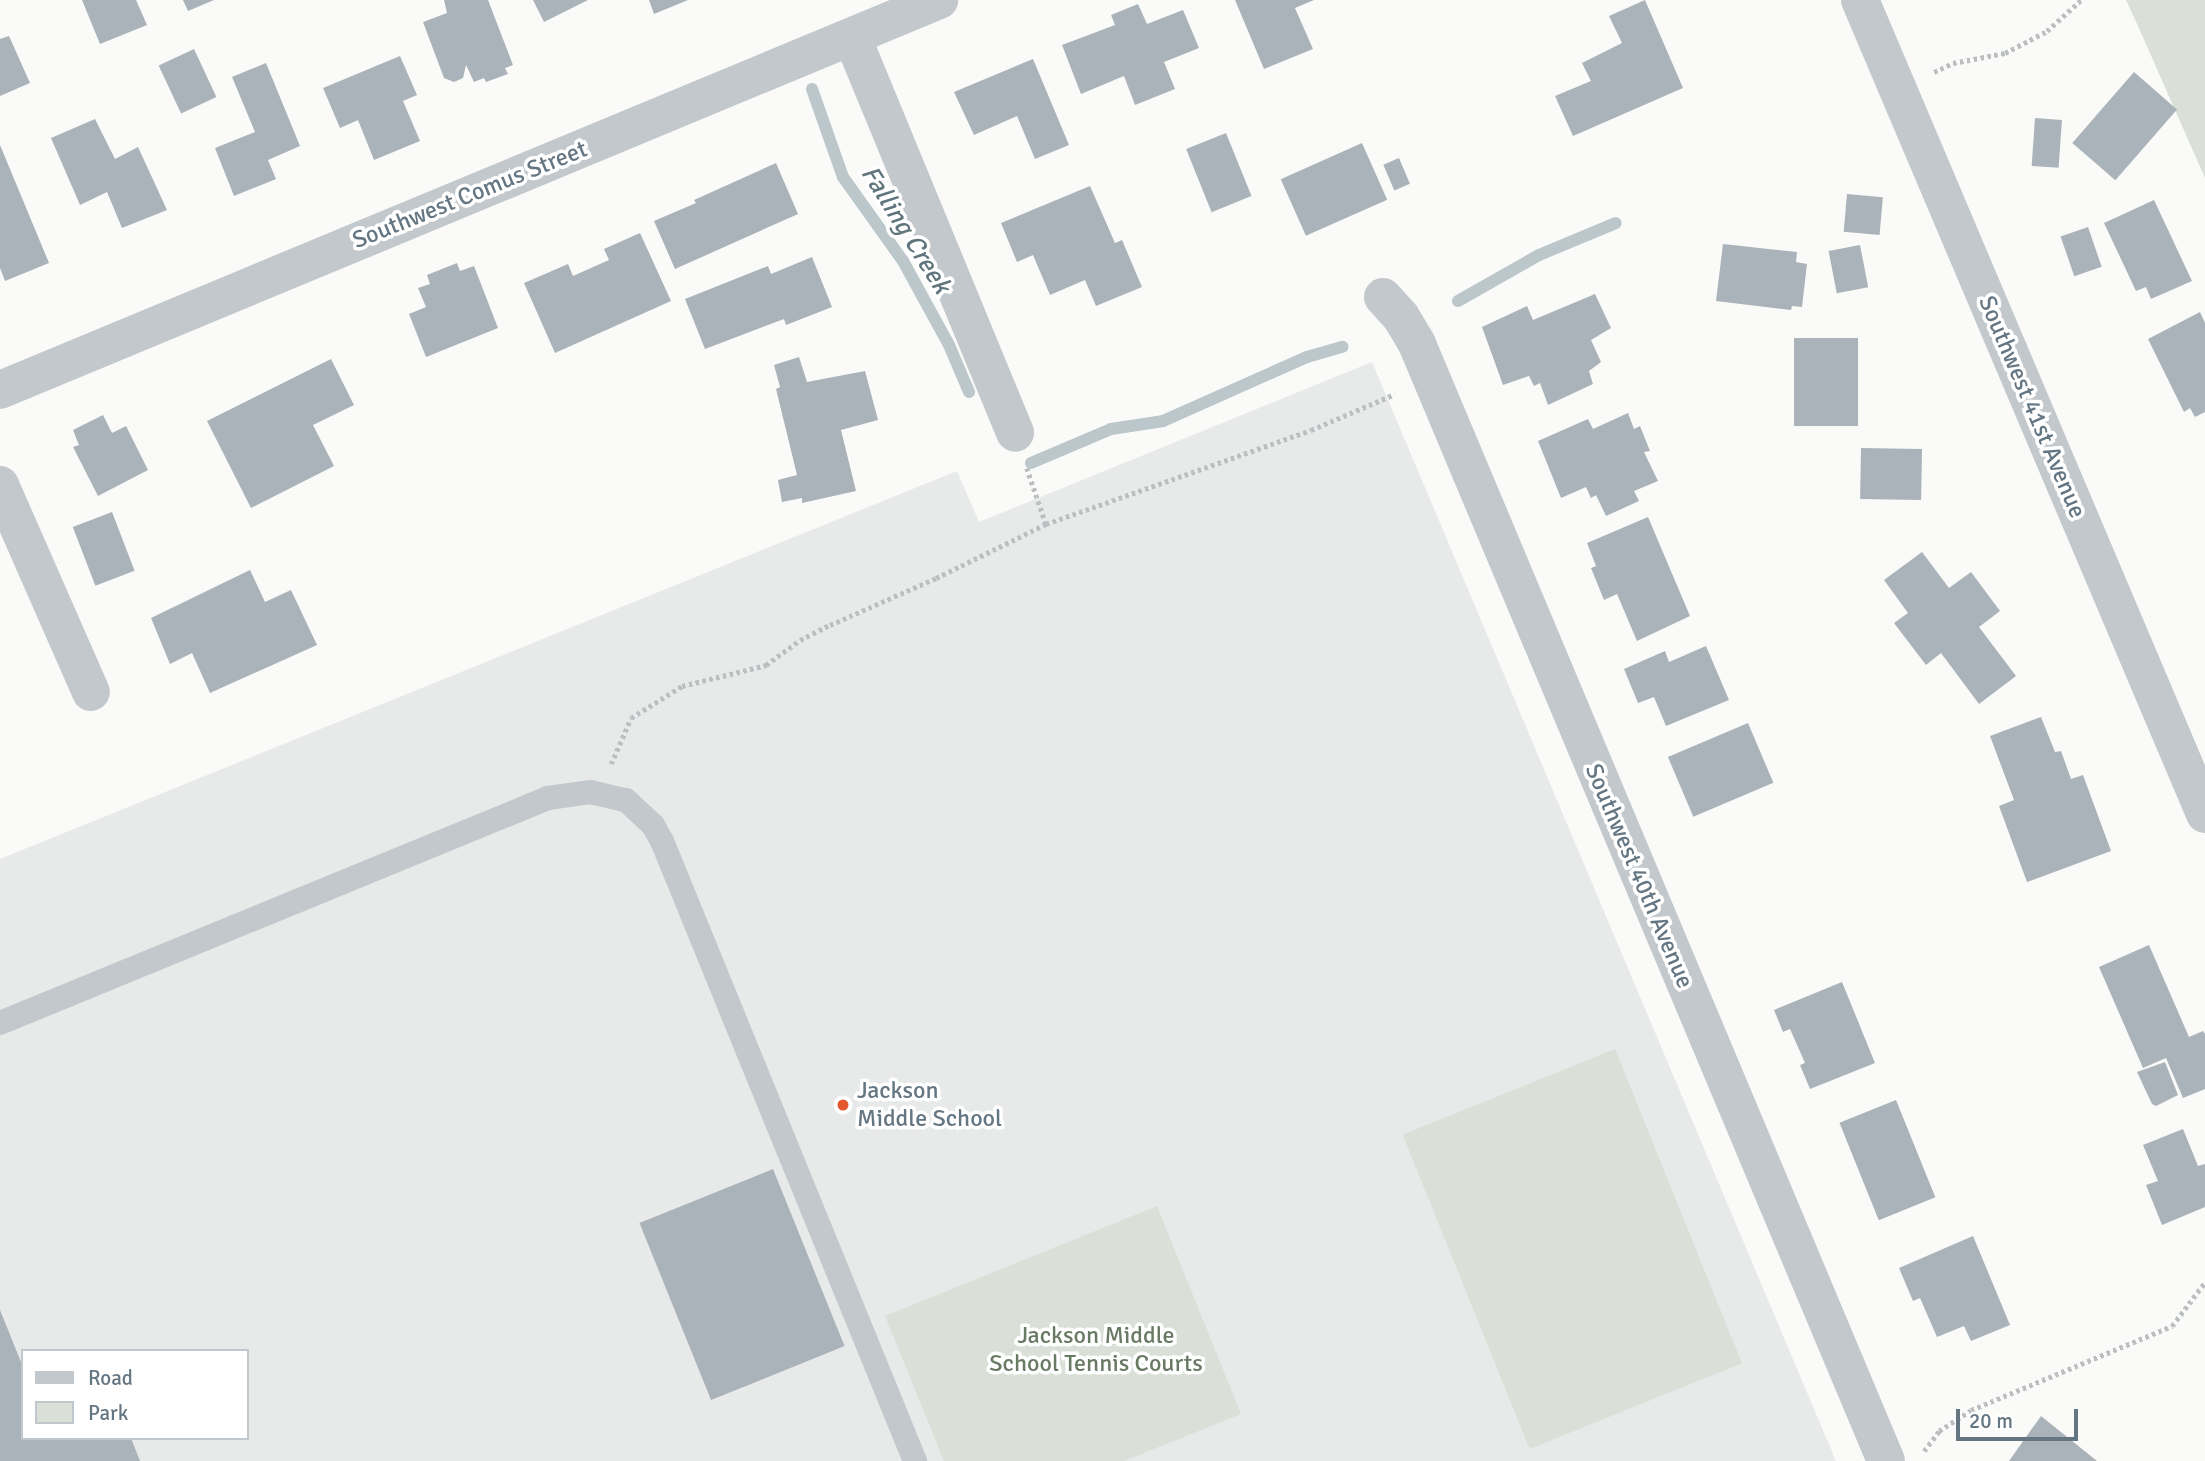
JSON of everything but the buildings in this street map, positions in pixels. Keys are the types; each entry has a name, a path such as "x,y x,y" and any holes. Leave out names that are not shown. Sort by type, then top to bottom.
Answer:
{"street":[{"name":"Southwest Comus Street","path":"0,390 939,0"},
{"name":"Southwest 41st Avenue","path":"1860,0 2205,814"},
{"path":"852,37 1016,433"},
{"name":"Southwest 40th Avenue","path":"1383,297 1410,332 1432,380 1886,1461"},
{"path":"0,485 91,692"}],"lane":[{"path":"0,1023 548,798 581,793 626,800 653,825 662,841 915,1461"}],"path":[{"path":"1896,89 1953,63 2005,53 2047,31 2081,0"},
{"path":"600,794 631,718 682,686 766,665 800,640 1046,524 1311,430 1432,380"},
{"path":"1016,433 1046,524"},
{"path":"1924,1452 1939,1431 1971,1410 2172,1326 2205,1283"}],"shaded area":[{"name":"Jackson Middle School","path":"1372,362 1836,1461 0,1461 0,859 957,471 979,522"}],"green space":[{"path":"2126,0 2205,0 2205,178 2138,26"},
{"path":"1615,1049 1742,1363 1530,1449 1403,1135"},
{"name":"Jackson Middle School Tennis Courts","path":"1157,1206 1241,1414 1124,1461 944,1461 885,1316"}],"waterway":[{"name":"Falling Creek","path":"812,89 843,177 903,261 949,345 969,392"},
{"path":"1458,301 1539,255 1616,223"},
{"path":"1031,463 1111,429 1163,421 1307,357 1343,347"}],"place":[{"name":"Jackson Middle School","path":"843,1105"}]}
